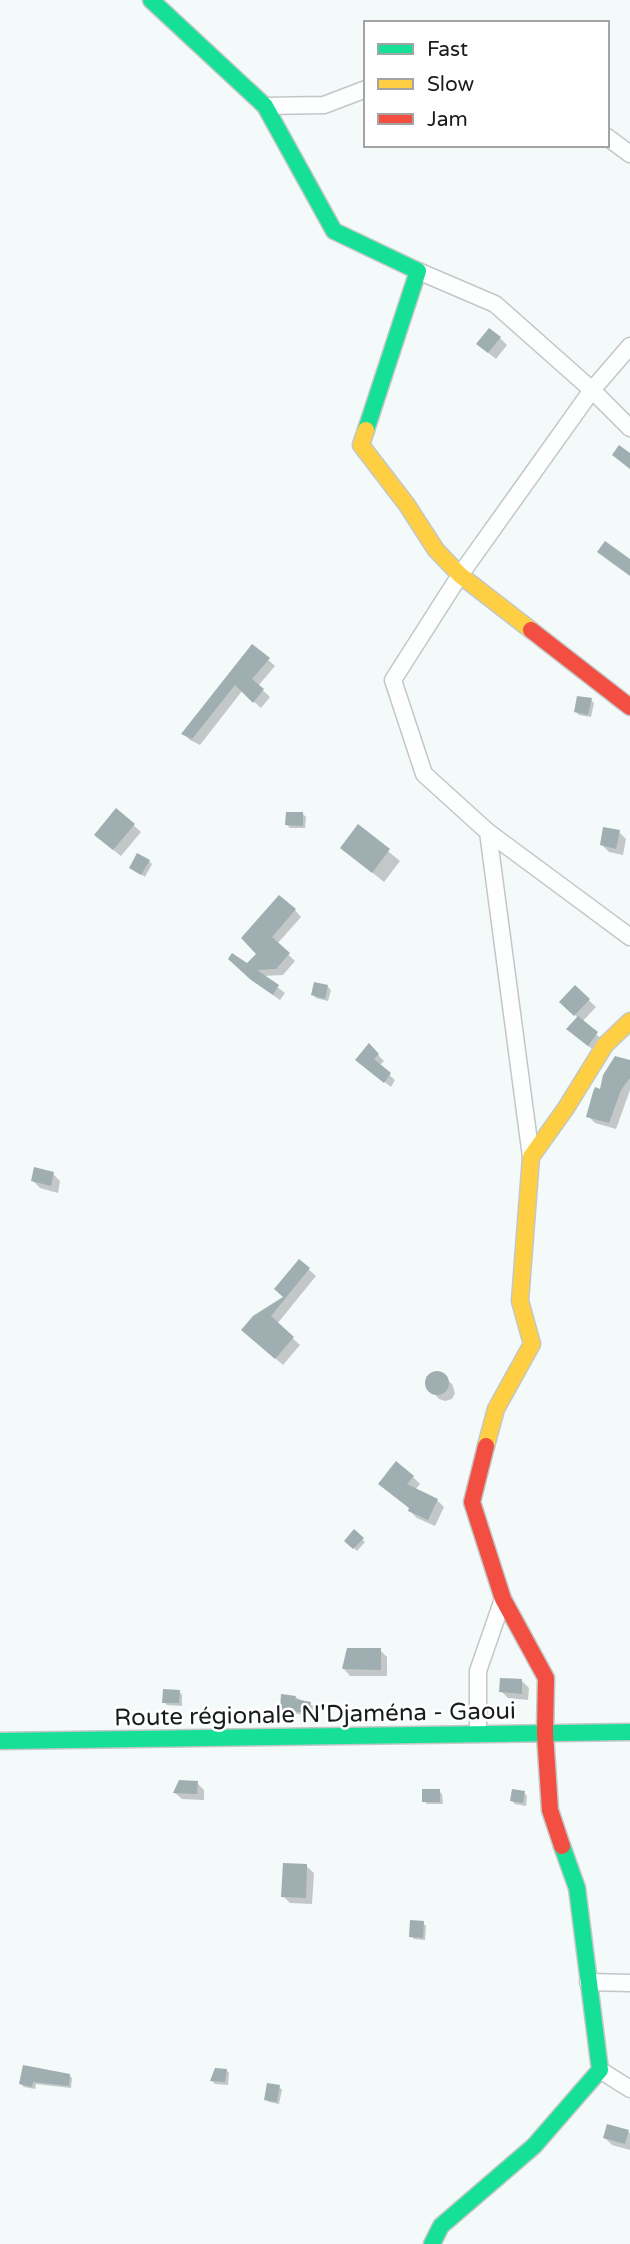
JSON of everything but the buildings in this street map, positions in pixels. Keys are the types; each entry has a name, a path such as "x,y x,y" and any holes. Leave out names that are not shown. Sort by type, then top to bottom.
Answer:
{"street":[{"path":"151,0 265,106 334,231 495,304 592,390 630,428"},
{"path":"265,106 324,105 364,90"},
{"path":"609,138 630,154"},
{"path":"418,271 360,446 407,505 436,550 460,575 630,706"},
{"path":"630,346 592,390 460,575 393,680 424,774 488,832 630,937"},
{"path":"488,832 531,1157 520,1301 532,1344 496,1409 472,1503 503,1599 547,1678 545,1734 550,1810 577,1888 600,2070 630,2089"},
{"path":"531,1157 566,1108 605,1045 630,1021"},
{"path":"478,1734 478,1671 503,1599"},
{"name":"Route régionale N'Djaména - Gaoui","path":"0,1741 630,1732"},
{"path":"587,1982 630,1983"},
{"path":"432,2244 442,2226 534,2146 600,2070"}],"traffic: fast":[{"path":"151,0 265,106 334,231 418,271 366,430"},
{"path":"0,1741 630,1732"},
{"path":"432,2244 441,2226 534,2146 600,2070 577,1888 562,1846"}],"traffic: slow":[{"path":"366,430 361,445 407,505 436,550 460,575 531,630"},
{"path":"486,1446 496,1409 532,1344 520,1301 531,1157 566,1108 605,1045 630,1021"}],"traffic: jam":[{"path":"531,630 630,707"},
{"path":"486,1446 472,1502 503,1599 546,1678 545,1734 550,1810 562,1846"}]}
